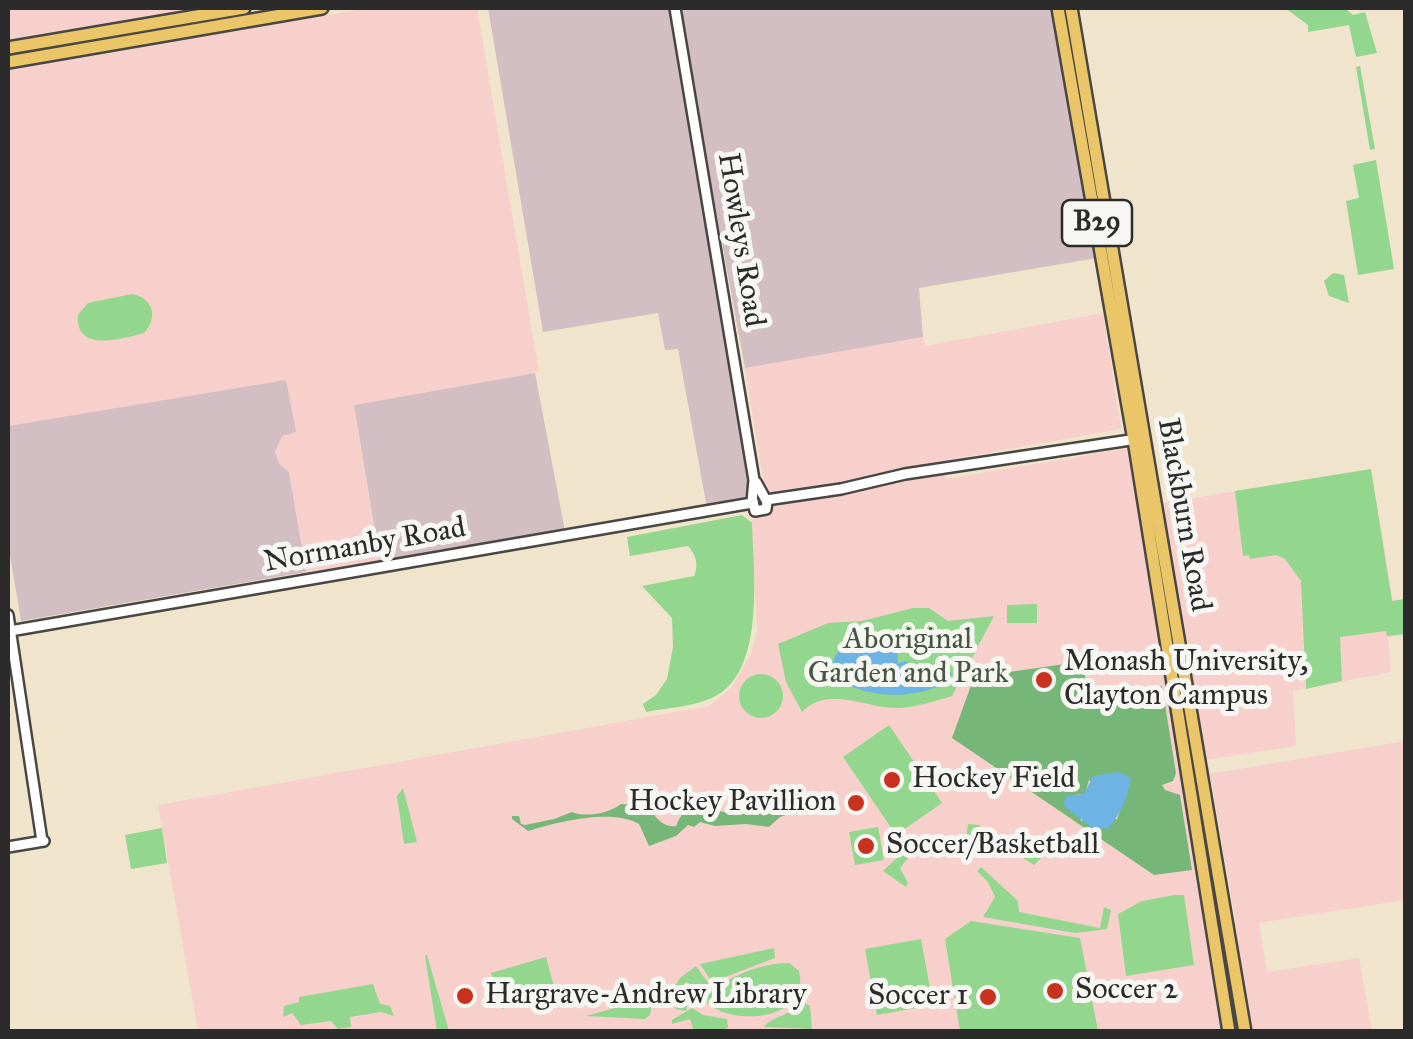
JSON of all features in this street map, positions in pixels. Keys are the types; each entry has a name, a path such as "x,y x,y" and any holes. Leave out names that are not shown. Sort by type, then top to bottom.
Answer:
{"main road":[{"path":"8,62 244,8"},
{"path":"8,48 322,8"},
{"name":"Blackburn Road","path":"1058,8 1245,1032"},
{"name":"Blackburn Road","path":"1071,8 1230,1032"}],"street":[{"name":"Howleys Road","path":"676,8 754,480 752,505"},
{"path":"752,505 758,497 765,503 1139,439"},
{"name":"Howleys Road","path":"754,480 765,503"},
{"name":"Normanby Road","path":"10,631 752,505"},
{"path":"8,615 45,840 8,847"}],"shaded area":[{"path":"8,8 229,8 8,41"},
{"path":"370,8 477,8 539,372 354,405 380,561 306,572 289,472 279,464 275,450 282,436 286,381 8,426 8,70"},
{"path":"488,8 670,8 751,490 739,503 707,508 678,349 665,350 658,313 543,332"},
{"path":"679,8 1053,8 1097,258 919,288 923,337 745,368"},
{"name":"Monash University, Clayton Campus","path":"1103,313 1121,429 943,461 946,479 1130,448 1139,507 1371,469 1393,600 1405,599 1405,635 1388,637 1391,672 1293,691 1296,746 1180,764 1207,925 1235,919 1210,774 1405,741 1405,900 1259,923 1267,972 1359,958 1372,1031 198,1031 158,805 709,706 732,687 751,654 757,631 751,520 769,516 745,368 923,337 925,346"},
{"path":"535,373 565,531 380,561 354,405"},
{"path":"286,380 296,432 282,436 275,451 279,464 289,472 306,572 21,621 8,543 8,426"}],"green space":[{"path":"1285,8 1345,8 1353,15 1365,12 1377,53 1356,57 1349,25 1308,32 1308,25"},
{"path":"1360,66 1375,149 1370,150 1356,67"},
{"path":"1376,160 1394,269 1358,275 1346,201 1359,198 1353,165"},
{"path":"1333,273 1344,275 1349,303 1329,296 1324,281"},
{"path":"132,294 152,309 144,333 101,340 84,335 78,315 88,303"},
{"path":"1371,469 1392,601 1405,599 1405,634 1387,636 1386,631 1340,637 1342,681 1306,689 1301,581 1285,559 1276,555 1250,559 1249,555 1243,556 1235,491"},
{"path":"742,515 752,523 754,595 753,622 740,670 726,688 707,700 646,712 643,704 656,695 667,679 673,647 672,618 642,586 694,576 696,564 688,546 630,556 627,537"},
{"path":"1037,604 1037,623 1007,623 1007,605"},
{"name":"Aboriginal Garden and Park","path":"913,608 929,608 948,621 994,616 952,696 896,708 824,700 802,712 786,682 778,644 828,623 862,621"},
{"path":"1086,661 1085,679 1094,707 1162,686 1176,773 1173,781 1162,785 1180,795 1192,870 1154,875 952,738 974,677","holes":["1089,780 1121,807 1117,819 1081,821 1074,795 1085,794"]},
{"path":"761,674 777,680 783,696 777,712 761,718 745,712 739,696 745,680"},
{"name":"Hockey Field","path":"889,725 942,803 896,835 843,757"},
{"path":"403,788 417,842 404,844 397,796"},
{"path":"621,804 645,806 662,823 671,826 676,826 684,812 697,804 739,814 799,807 801,810 780,817 769,827 700,822 649,846 639,824 628,819 585,818 528,831 512,819 519,816 525,825 572,812 598,814"},
{"path":"968,824 980,825 978,842 967,856 955,854 966,838"},
{"name":"Soccer/Basketball","path":"878,827 884,860 855,865 849,832"},
{"path":"162,828 167,863 131,869 125,835"},
{"path":"916,840 918,845 900,868 908,883 906,887 883,871"},
{"path":"981,843 1045,854 1034,865 1009,849"},
{"path":"981,867 1018,901 1019,912 1100,928 1104,907 1111,910 1107,929 1075,933 983,917 995,897 977,871"},
{"path":"1184,895 1194,965 1126,976 1118,914 1142,901"},
{"path":"971,921 1080,938 1098,1031 960,1031 945,939"},
{"path":"921,939 933,1005 877,1015 865,949"},
{"path":"774,948 775,958 712,982 700,964"},
{"path":"427,955 449,1031 437,1031"},
{"path":"546,957 556,994 502,1009 491,973"},
{"path":"789,963 799,971 800,987 782,1009 768,1014 734,1015 707,1003 708,994 736,976 768,965"},
{"path":"696,966 709,984 693,996 689,983 686,982 680,988 691,991 686,1011 675,1009 679,989 673,990 680,978"},
{"path":"373,984 380,1004 390,1006 394,1016 381,1012 350,1017 351,1027 338,1029 331,1021 301,1025 292,1013 283,1017 284,1006 299,1002 299,997"},
{"path":"653,998 650,1015 645,1019 585,1016"},
{"path":"801,1001 810,1006 812,1029 764,1027 793,1010"},
{"path":"692,1008 703,1015 727,1019 728,1027 724,1031 694,1032 690,1019 672,1024 672,1020"}],"water":[{"path":"884,635 897,646 898,663 907,661 917,674 925,675 928,667 934,666 952,674 937,686 891,695 848,685 835,674 834,660 846,644"},
{"path":"1119,772 1131,778 1130,785 1120,812 1107,829 1091,827 1065,807 1067,796 1084,794 1093,776"}],"place":[{"name":"Monash University, Clayton Campus","path":"1044,680"},
{"name":"Hockey Field","path":"892,780"},
{"name":"Hockey Pavillion","path":"856,803"},
{"name":"Soccer/Basketball","path":"866,846"},
{"name":"Soccer 2","path":"1055,991"},
{"name":"Hargrave-Andrew Library","path":"465,996"},
{"name":"Soccer 1","path":"988,997"}]}
